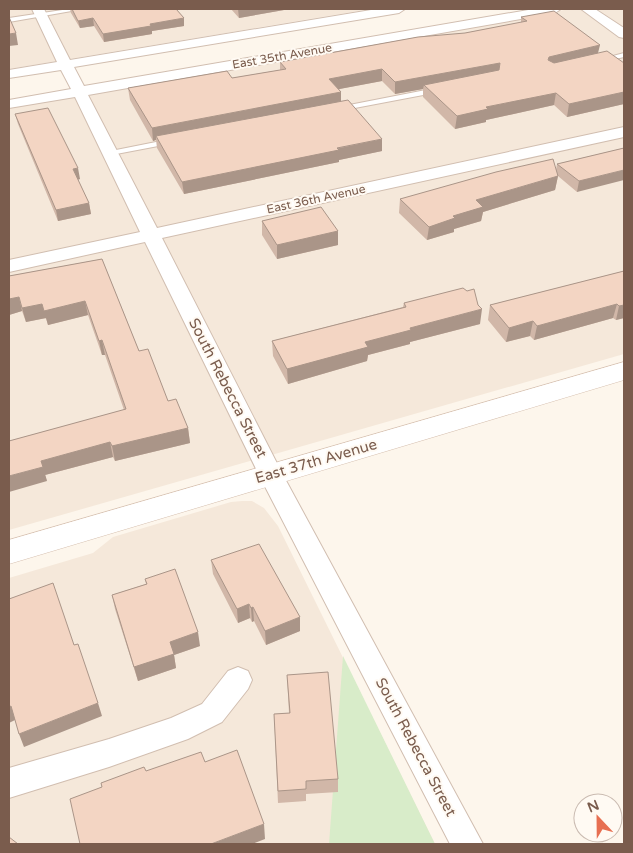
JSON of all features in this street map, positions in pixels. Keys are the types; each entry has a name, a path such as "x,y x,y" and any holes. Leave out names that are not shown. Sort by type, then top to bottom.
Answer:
{"street":[{"name":"East 35th Avenue","path":"9,74 399,9"},
{"name":"East 35th Avenue","path":"9,104 555,9"},
{"path":"587,9 624,34"},
{"name":"South Rebecca Street","path":"40,12 271,475 467,844"},
{"name":"East 36th Avenue","path":"9,266 624,132"},
{"name":"East 37th Avenue","path":"9,552 624,371"},
{"path":"9,783 109,753 178,729 212,714 238,680"}],"lane":[{"path":"9,20 40,12 80,9"},
{"path":"597,61 624,55"},
{"path":"328,111 445,88"},
{"path":"112,153 180,140"}],"shaded area":[{"path":"9,9 370,9 9,69"},
{"path":"570,9 624,9 624,354 9,530 9,107"},
{"path":"252,501 264,508 278,526 435,844 9,844 9,578 93,553 113,537 231,502"}],"green space":[{"path":"343,656 435,844 329,844"}],"building":[{"path":"72,9 176,9 184,18 103,34 93,18 78,21"},
{"path":"554,11 600,45 549,57 548,60 554,63 607,51 624,63 624,92 569,104 556,93 486,107 488,109 457,116 424,85 499,70 500,63 395,82 382,69 329,79 341,92 152,128 128,88 227,71 232,78 286,69 280,62 418,37 465,33 527,21 521,17"},
{"path":"9,17 16,33 9,34"},
{"path":"348,100 382,139 337,148 339,150 182,182 156,136"},
{"path":"48,108 78,168 73,169 89,203 56,210 15,114"},
{"path":"624,148 624,170 579,181 557,164"},
{"path":"553,159 558,176 476,200 483,207 453,216 455,218 429,227 400,199 496,172"},
{"path":"321,207 338,231 277,245 262,221"},
{"path":"102,259 139,351 148,349 168,401 176,399 188,428 112,446 110,442 41,461 43,467 9,476 9,441 126,409 102,340 99,341 85,301 44,311 42,304 22,308 19,297 9,299 9,276"},
{"path":"624,271 624,305 619,306 617,304 537,326 533,321 509,328 490,305"},
{"path":"463,288 467,291 474,289 478,305 482,309 365,342 368,347 287,369 272,341 406,307 404,303"},
{"path":"259,544 300,617 265,631 253,607 251,608 249,604 237,609 211,560"},
{"path":"175,569 198,632 170,642 174,654 134,667 112,595 147,584 145,579"},
{"path":"53,583 74,645 78,644 98,703 19,734 11,706 9,707 9,599"},
{"path":"328,672 338,779 306,781 306,789 278,791 274,714 290,713 287,675"},
{"path":"237,750 264,824 211,844 80,844 70,799 102,787 101,783 144,767 146,771 201,752 205,762"},
{"path":"9,837 18,844 9,844"}]}
